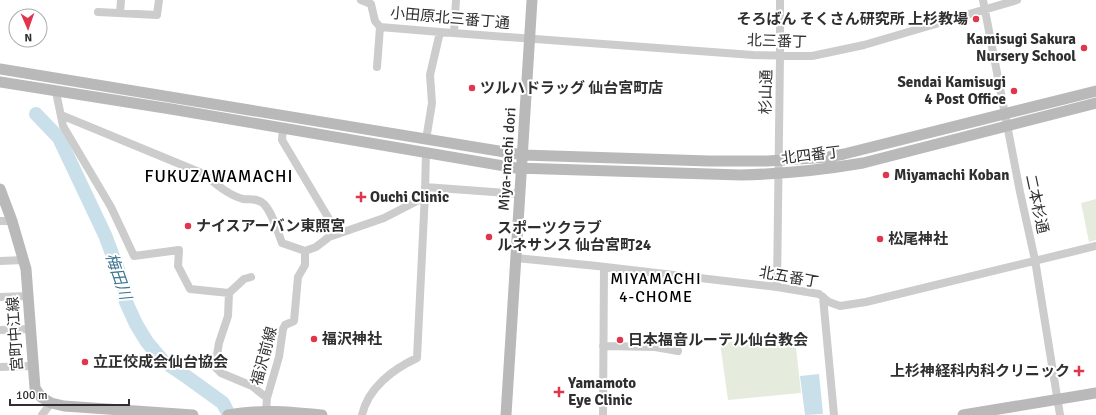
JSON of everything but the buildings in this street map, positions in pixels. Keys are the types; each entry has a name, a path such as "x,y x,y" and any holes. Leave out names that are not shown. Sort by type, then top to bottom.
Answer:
{"street":[{"path":"120,13 121,0"},
{"path":"98,12 157,15 159,0"},
{"name":"小田原北三番丁通","path":"361,0 371,4 375,21 380,27 530,39"},
{"path":"454,33 456,0"},
{"name":"Miya-machi dori","path":"506,415 532,0"},
{"name":"杉山通","path":"777,287 780,0"},
{"name":"二本杉通","path":"983,0 1035,260 1060,415"},
{"name":"北三番丁","path":"530,39 780,56 812,56 864,45 1017,0"},
{"path":"377,67 380,27"},
{"path":"426,140 432,103 430,75 440,32"},
{"name":"北四番丁","path":"0,70 523,155 709,161 779,160 829,156 859,151 1096,91"},
{"name":"北四番丁","path":"0,82 171,109 522,169 741,175 778,174 829,169 863,163 1096,103"},
{"path":"56,92 63,126 110,207 134,256 179,250 178,266 190,289 229,293"},
{"path":"60,115 204,174 221,188 234,196 247,200 257,199 263,203 275,221 282,243 305,251 316,247 329,237 384,218 419,200 425,190"},
{"path":"283,128 282,140 338,234"},
{"path":"362,415 364,407 372,392 398,367 417,358 426,152"},
{"name":"宮町中江線","path":"0,189 12,220 24,260 35,388 40,397 51,403"},
{"path":"425,190 520,194"},
{"path":"0,221 12,220"},
{"name":"北五番丁","path":"516,258 777,287 819,294 829,302 840,306 866,302 1096,246"},
{"name":"福沢前線","path":"266,411 267,398 279,357 283,329 285,325 294,321 298,277 305,265 305,251"},
{"path":"0,261 24,260"},
{"path":"603,415 604,267"},
{"path":"251,276 244,279 229,293 228,316 219,343 215,367 221,373 252,386 267,398"},
{"path":"0,297 28,296"},
{"path":"823,297 834,415"},
{"path":"0,330 30,329"},
{"path":"603,346 655,347 678,351"},
{"path":"0,367 32,366"},
{"path":"963,415 1096,392"},
{"path":"42,415 51,403 64,406 193,415"},
{"path":"228,415 266,411 322,415"}],"green space":[{"path":"1096,199 1096,240 1089,242 1081,203"},
{"path":"795,338 801,393 728,400 720,343"}],"water":[{"path":"819,374 823,414 805,415 800,376"}],"waterway":[{"name":"梅田川","path":"36,114 59,138 105,235 123,283 126,302 136,324 147,342 163,361 223,403 229,415"}],"place":[{"name":"そろばん そくさん研究所 上杉教場","path":"976,19"},
{"name":"Kamisugi Sakura Nursery School","path":"1084,48"},
{"name":"ツルハドラッグ 仙台宮町店","path":"472,88"},
{"name":"Sendai Kamisugi 4 Post Office","path":"1014,91"},
{"name":"Miyamachi Koban","path":"886,175"},
{"name":"Ouchi Clinic","path":"361,197"},
{"name":"ナイスアーバン東照宮","path":"188,226"},
{"name":"スポーツクラブ ルネサンス 仙台宮町24","path":"489,237"},
{"name":"松尾神社","path":"880,239"},
{"name":"福沢神社","path":"314,339"},
{"name":"日本福音ルーテル仙台教会","path":"620,340"},
{"name":"立正佼成会仙台協会","path":"85,362"},
{"name":"上杉神経科内科クリニック","path":"1079,371"},
{"name":"Yamamoto Eye Clinic","path":"559,392"}],"district":[{"name":"FUKUZAWAMACHI","path":"219,176"},
{"name":"MIYAMACHI 4-CHOME","path":"656,287"}]}
